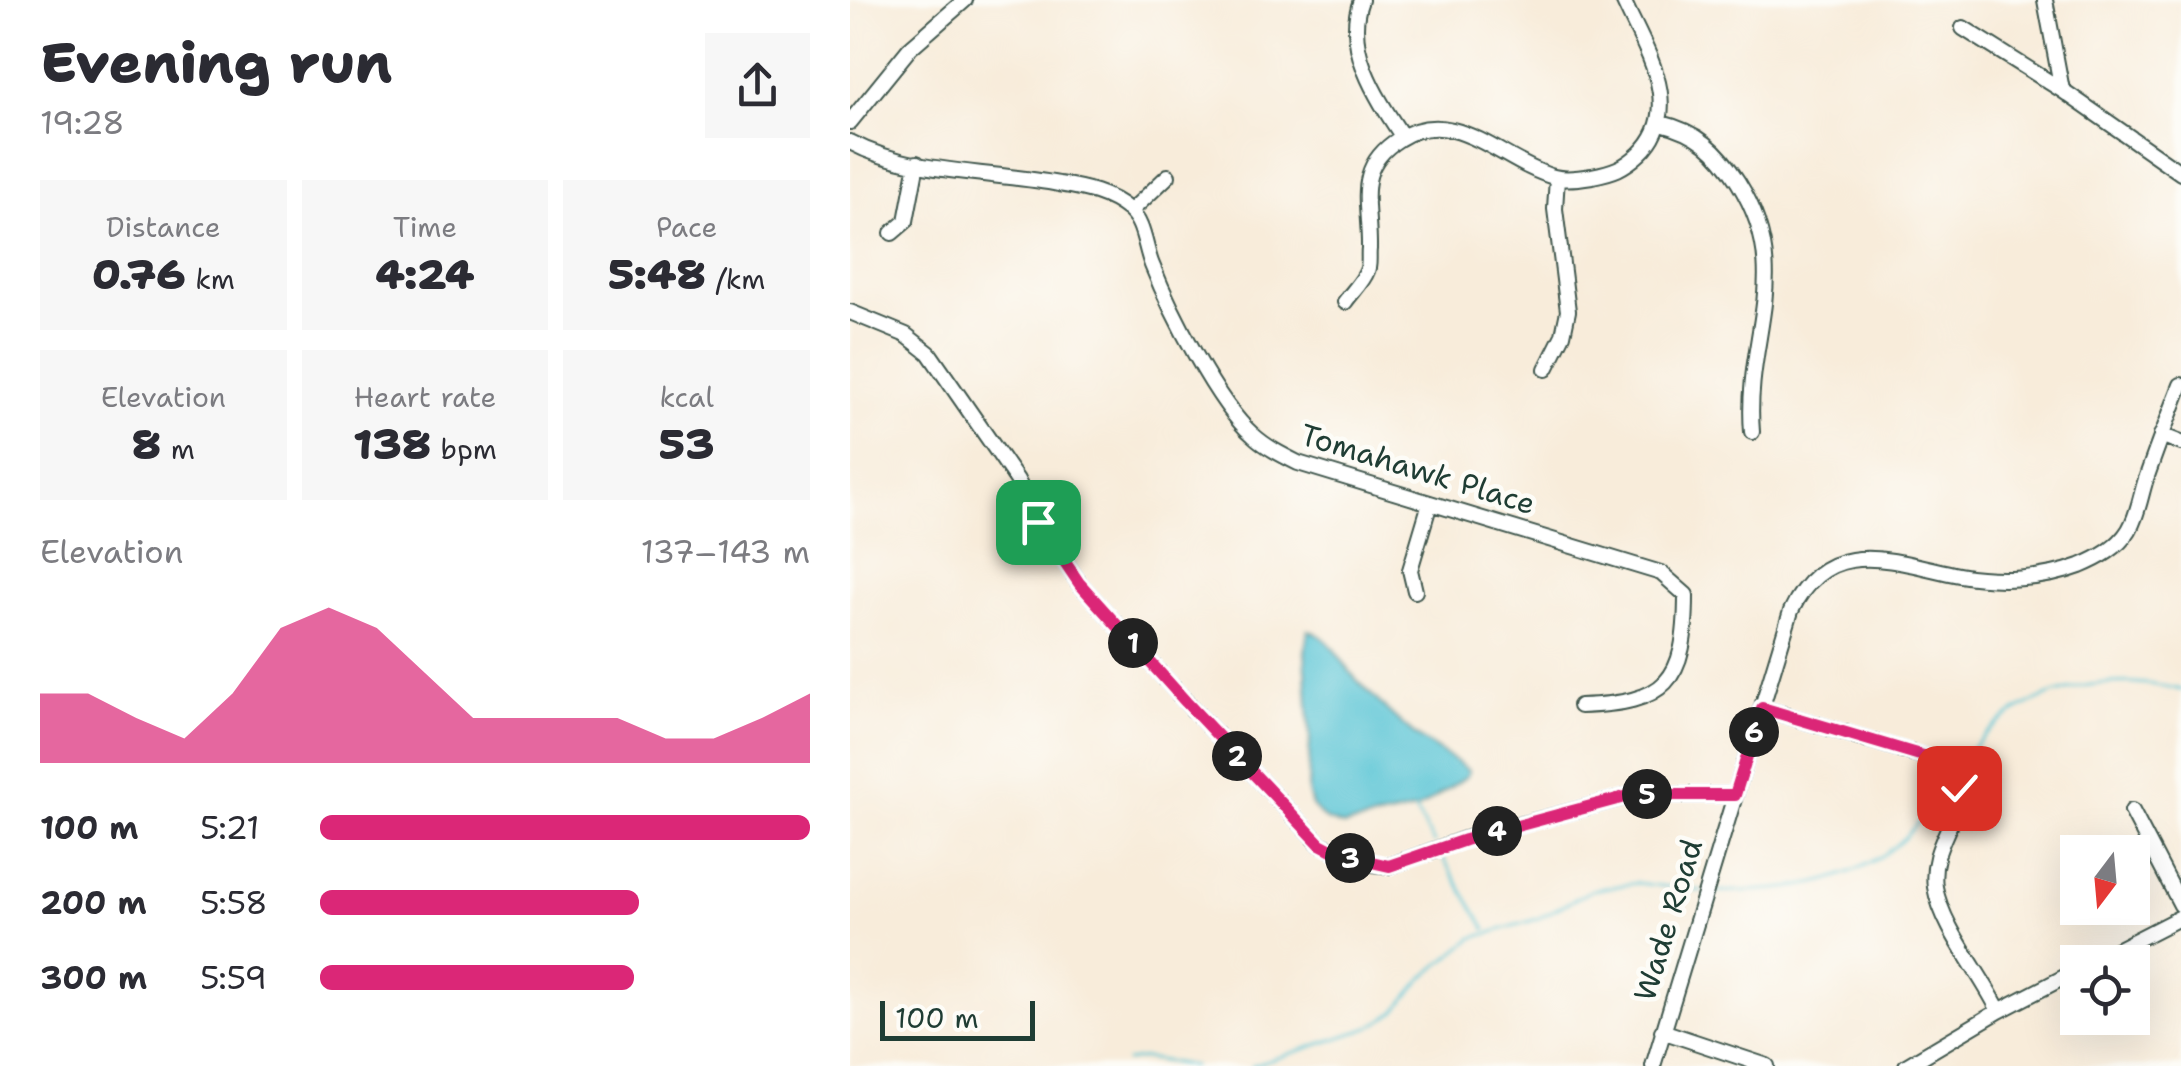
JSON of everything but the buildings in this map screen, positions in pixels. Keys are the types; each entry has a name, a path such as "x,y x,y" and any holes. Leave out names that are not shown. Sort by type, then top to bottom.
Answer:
{"street":[{"path":"850,122 910,48 965,0"},
{"path":"1361,0 1356,12 1361,66 1402,136"},
{"path":"1344,302 1368,271 1365,188 1378,154 1402,136 1438,128 1461,130 1518,163 1557,178 1618,172 1643,151 1661,123 1662,100 1655,72 1623,0"},
{"path":"2045,0 2062,90"},
{"path":"1963,28 2062,90 2181,173"},
{"path":"1661,123 1687,129 1724,158 1756,218 1767,256 1767,285 1752,375 1752,432"},
{"path":"850,142 878,155 917,163 1096,190 1131,211 1168,176"},
{"path":"892,233 906,221 917,163"},
{"path":"1546,369 1564,334 1568,310 1555,209 1557,178"},
{"name":"Tomahawk Place","path":"1131,211 1139,223 1167,304 1251,434 1298,463 1648,567 1686,595 1683,641 1674,667 1661,687 1640,700 1580,706"},
{"path":"850,312 906,335 928,353 1017,480 1038,522 1079,583 1320,844 1353,859 1389,866 1465,840 1632,795 1735,795"},
{"name":"Wade Road","path":"1652,1066 1790,611 1812,578 1837,564 1861,558 1895,560 1991,579 2063,572 2109,552 2129,530 2181,385"},
{"path":"2161,435 2181,443"},
{"path":"1415,591 1410,570 1430,504"},
{"path":"1762,708 1930,758 1950,772 1959,788 1956,807 1939,848 1936,888 1943,912 1998,1010"},
{"path":"2132,810 2181,906"},
{"path":"2126,945 2181,917"},
{"path":"1906,1066 1998,1010 2060,979"},
{"path":"1662,1031 1766,1066"}],"water":[{"path":"1308,630 1330,645 1357,680 1397,719 1469,771 1467,776 1418,809 1343,826 1324,819 1312,806 1308,791"}],"waterway":[{"path":"1955,772 1975,745 1998,724 2025,706 2054,694 2116,683 2181,690"},
{"path":"1710,891 1787,888 1860,868 1903,839 1948,783"},
{"path":"1415,810 1434,843"},
{"path":"1441,855 1486,929"},
{"path":"1252,1066 1369,1028 1395,1012 1424,977 1473,938 1537,919 1592,890 1637,883 1702,891"},
{"path":"1126,1061 1145,1058 1194,1066"}],"route":[{"path":"1038,522 1079,583 1320,844 1366,863 1389,866 1465,840 1632,795 1735,795 1762,708 1930,758 1950,772 1959,788"}]}
